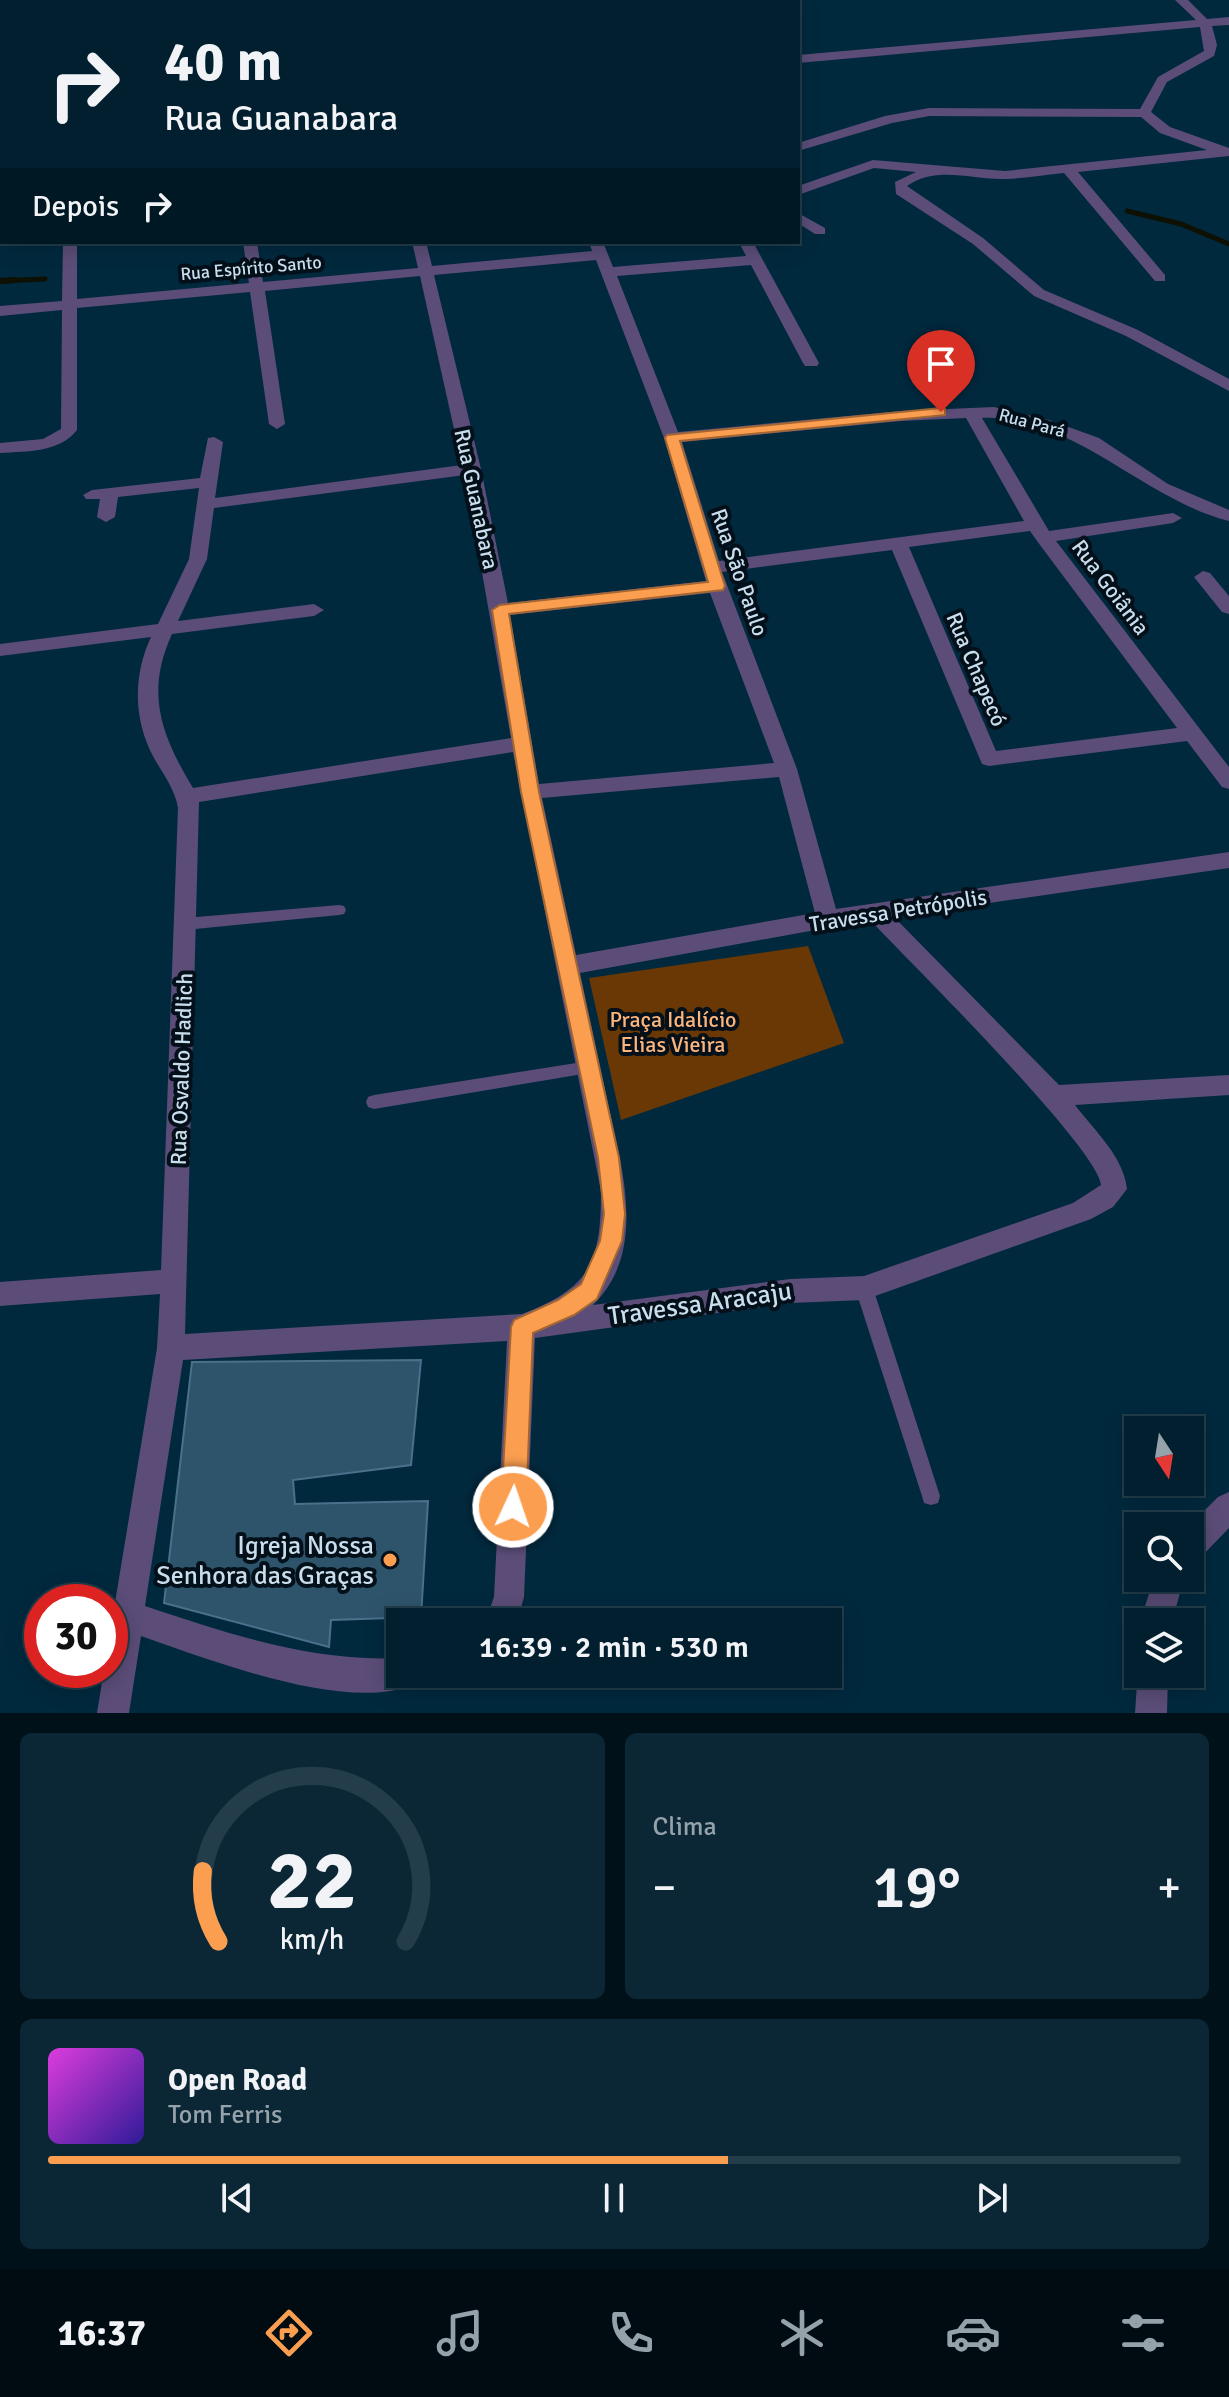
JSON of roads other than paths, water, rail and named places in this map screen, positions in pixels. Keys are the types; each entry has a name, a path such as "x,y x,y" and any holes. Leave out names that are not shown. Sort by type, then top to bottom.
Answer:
{"street":[{"path":"1181,0 1204,23 1212,44 1210,53"},
{"path":"800,59 1229,21"},
{"path":"1144,113 1162,80 1210,53 1229,52"},
{"path":"800,146 890,119 929,112 1144,113 1165,130 1228,153"},
{"path":"800,190 873,164 1005,175 1228,153"},
{"path":"1068,169 1160,278"},
{"path":"937,171 911,177 900,185 901,191 978,241 1032,289 1132,333 1229,386"},
{"path":"800,218 820,231"},
{"path":"0,448 41,443 64,436 69,430 70,244"},
{"path":"250,244 277,424"},
{"name":"Rua Guanabara","path":"420,244 472,469 500,610 530,792 614,1191 611,1241 589,1291 566,1308 522,1327"},
{"path":"747,244 811,363"},
{"name":"Rua Espírito Santo","path":"0,311 602,256 755,260"},
{"name":"Rua São Paulo","path":"602,256 672,438 714,577 787,769 828,921"},
{"name":"Rua Pará","path":"672,438 970,411 1023,418 1081,437 1108,451 1162,488 1229,516"},
{"name":"Rua Goiânia","path":"970,411 1039,531 1191,733 1220,757 1229,782"},
{"path":"214,442 198,559 148,670 146,687 148,711 162,754 187,796 523,743"},
{"path":"106,517 101,494 208,493 472,469"},
{"path":"500,610 714,577 898,543 1173,518"},
{"name":"Rua Chapecó","path":"898,543 989,759 1191,733"},
{"path":"1203,577 1229,608"},
{"path":"0,650 314,610"},
{"path":"530,792 787,769"},
{"name":"Rua Osvaldo Hadlich","path":"128,1616 171,1348 187,796"},
{"name":"Travessa Petrópolis","path":"567,966 875,911 1229,860"},
{"path":"875,911 1053,1096 1229,1085"},
{"name":"Travessa Aracaju","path":"171,1348 522,1327 790,1291 864,1288 1082,1211 1104,1199 1114,1189 1113,1176 1104,1161 1053,1096"},
{"path":"0,1294 174,1281"},
{"path":"505,1608 509,1597 522,1327"},
{"path":"1204,1532 1229,1507"},
{"path":"128,1616 271,1662 322,1674 386,1676"},
{"name":"Rua Osvaldo Hadlich","path":"113,1713 117,1688"},
{"path":"1151,1713 1152,1688"}],"lane":[{"path":"185,924 339,910"},
{"path":"374,1102 589,1067"},
{"path":"864,1288 931,1496"}],"waterway":[{"path":"1127,211 1181,224 1229,244"},
{"path":"15,280 0,281 45,279"}],"place":[{"name":"Igreja Nossa Senhora das Graças","path":"390,1560"}],"park label":[{"name":"Praça Idalício Elias Vieira","path":"673,1032"}]}
